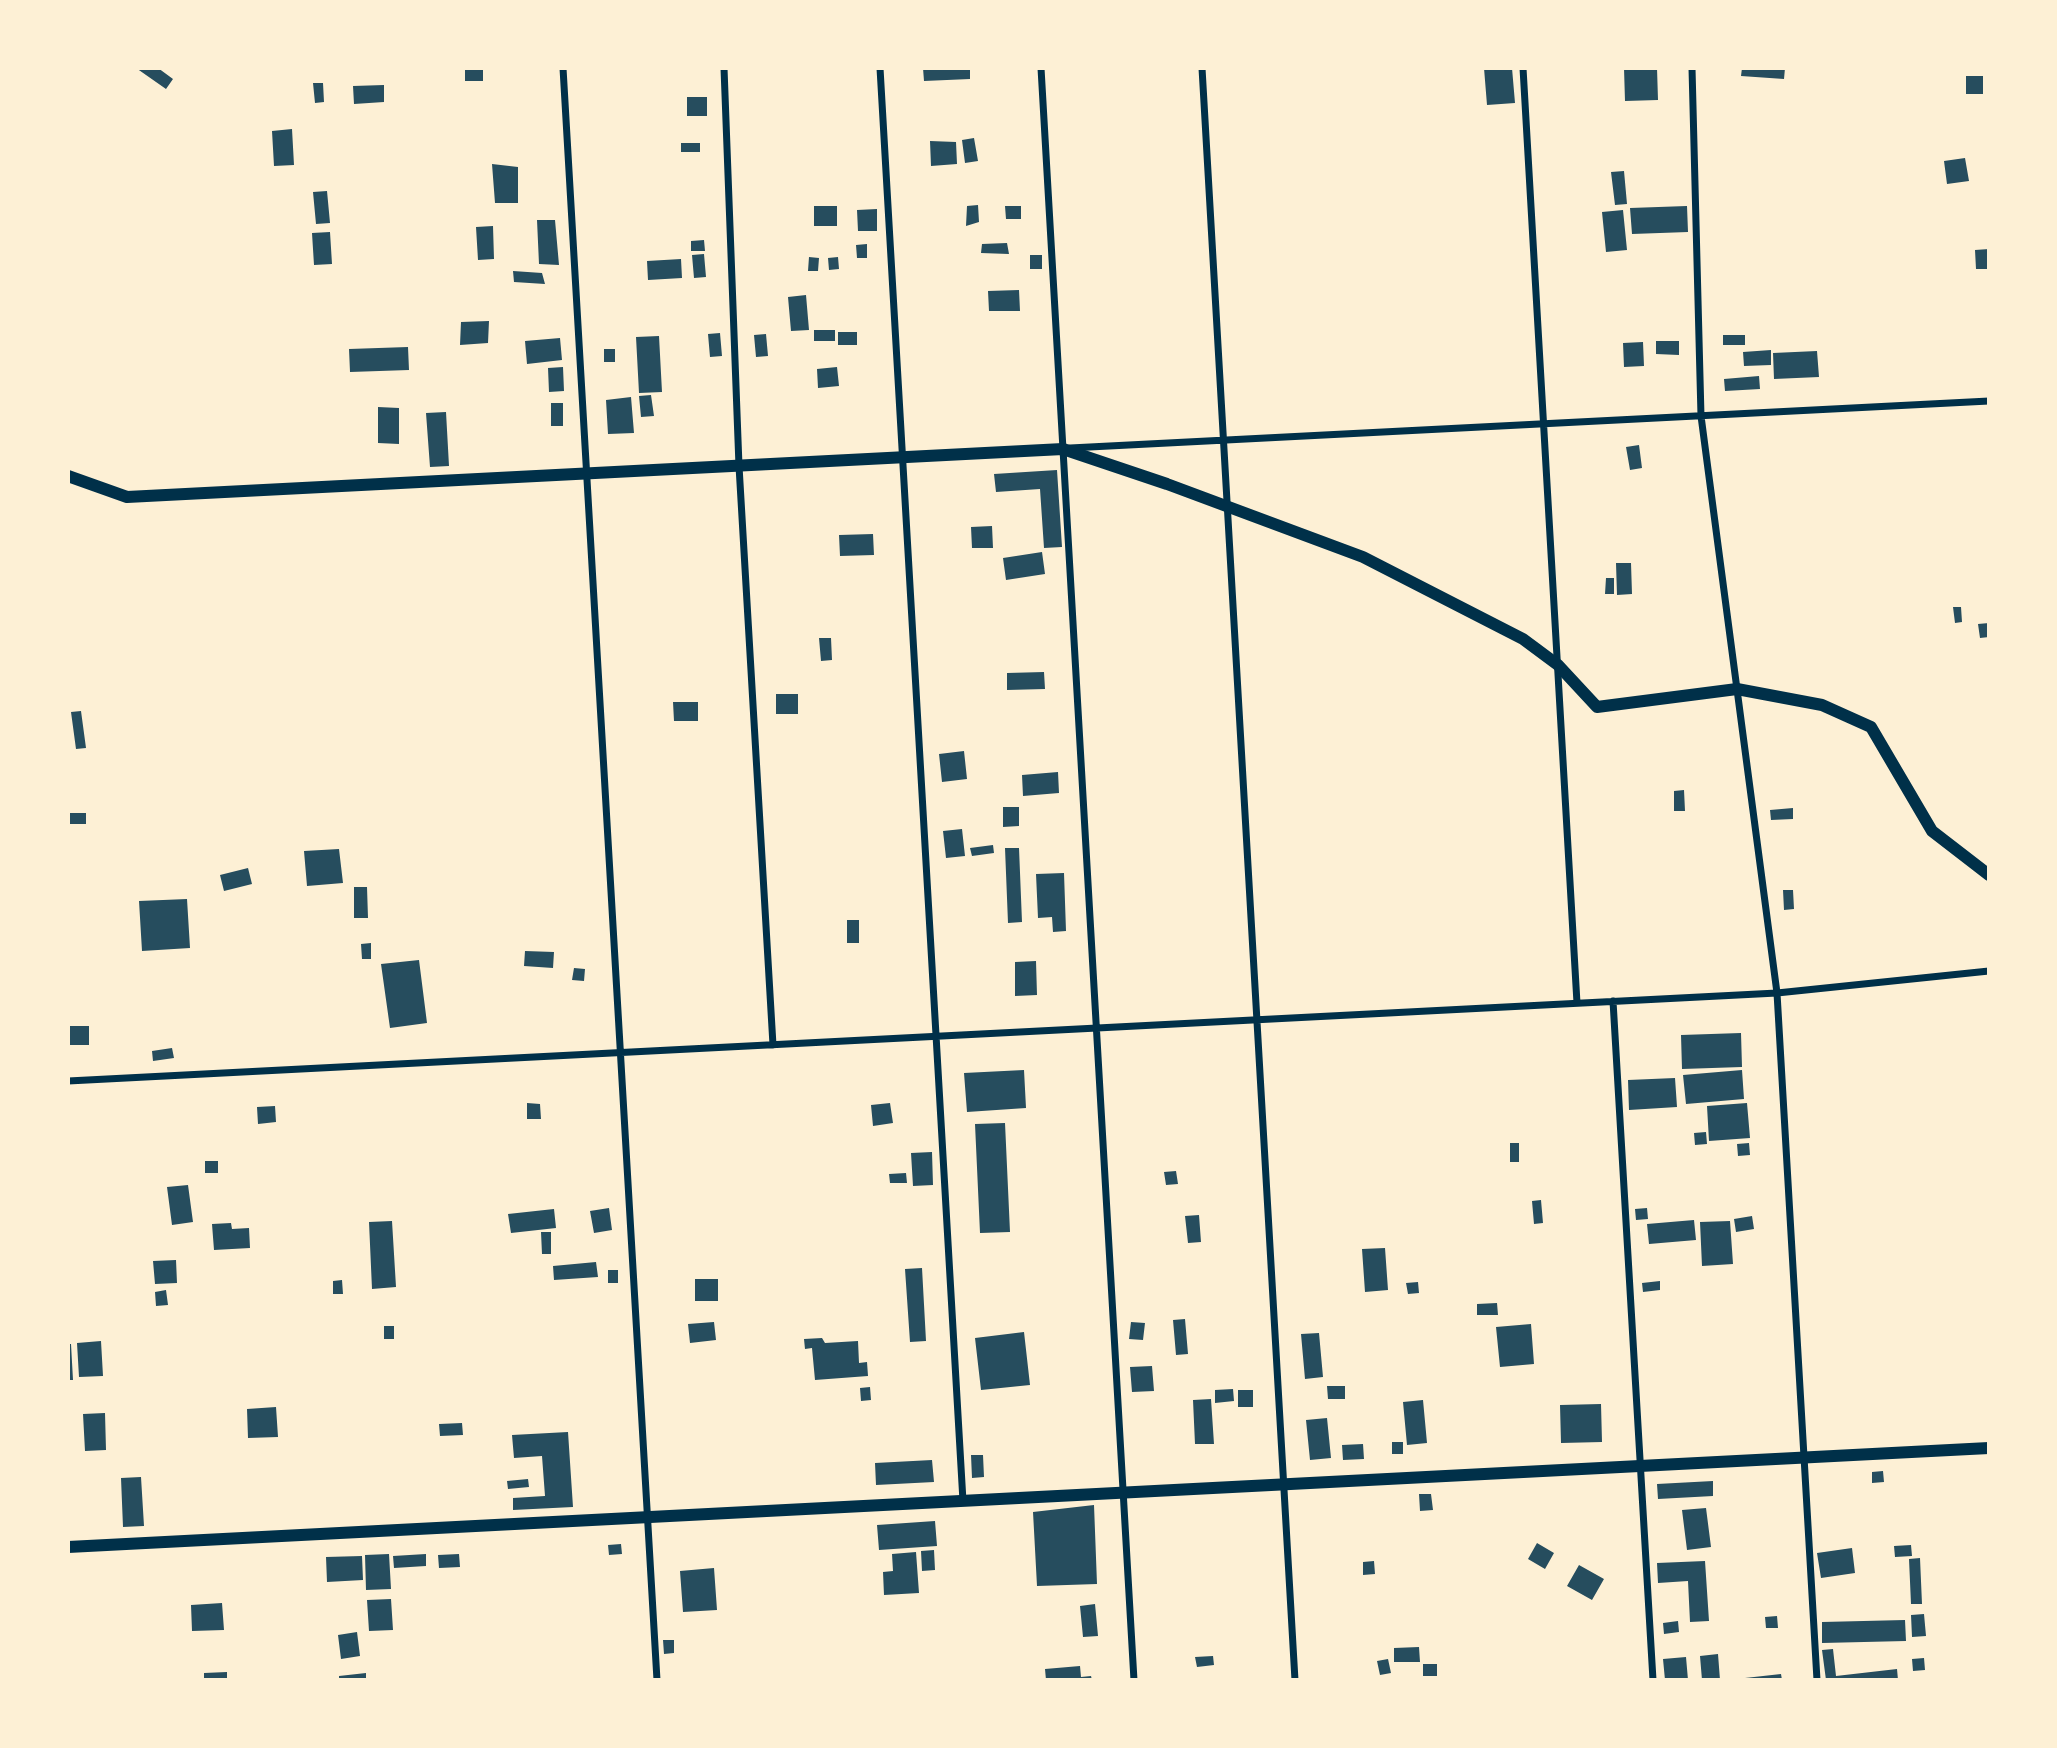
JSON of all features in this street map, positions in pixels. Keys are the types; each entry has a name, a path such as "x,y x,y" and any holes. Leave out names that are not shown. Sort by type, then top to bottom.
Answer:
{"street":[{"path":"563,68 657,1680"},
{"path":"724,68 739,466 772,1045"},
{"path":"880,68 963,1501"},
{"path":"1041,68 1134,1680"},
{"path":"1202,68 1295,1680"},
{"path":"1523,68 1577,1003"},
{"path":"1692,68 1701,416 1777,993 1817,1680"},
{"path":"68,476 127,497 1989,401"},
{"path":"1063,449 1363,557 1523,639 1558,665 1597,708 1737,689 1822,705 1871,727 1931,831 1989,876"},
{"path":"68,1081 1777,993 1989,971"},
{"path":"1614,1001 1653,1680"},
{"path":"68,1547 1989,1448"}],"building":[{"path":"136,68 158,68 173,79 166,89"},
{"path":"465,68 483,68 483,81 465,81"},
{"path":"923,68 970,68 970,79 924,81"},
{"path":"1484,68 1512,68 1515,103 1487,105"},
{"path":"1624,68 1657,68 1658,100 1625,101"},
{"path":"1742,68 1785,68 1784,79 1741,76"},
{"path":"1966,76 1983,76 1983,94 1966,94"},
{"path":"313,83 323,83 324,102 315,103"},
{"path":"384,85 384,102 354,104 353,86"},
{"path":"687,97 707,97 707,116 687,116"},
{"path":"292,129 294,165 274,166 272,131"},
{"path":"974,138 978,161 965,163 962,140"},
{"path":"930,141 956,142 957,164 931,166"},
{"path":"681,143 700,143 700,152 681,152"},
{"path":"1965,158 1969,181 1947,184 1944,161"},
{"path":"492,164 518,167 518,203 495,203"},
{"path":"1624,171 1627,204 1615,205 1611,172"},
{"path":"327,191 330,223 316,224 313,192"},
{"path":"978,205 979,222 966,226 967,206"},
{"path":"814,206 837,206 837,226 814,226"},
{"path":"1005,206 1021,206 1021,219 1006,219"},
{"path":"1687,206 1688,232 1632,234 1630,208"},
{"path":"877,209 877,231 858,231 857,210"},
{"path":"1623,210 1627,250 1606,252 1602,212"},
{"path":"537,220 555,220 559,265 539,264"},
{"path":"493,226 494,259 478,260 476,227"},
{"path":"330,232 332,264 314,265 312,233"},
{"path":"704,240 705,251 691,251 691,241"},
{"path":"1007,243 1009,254 981,253 982,244"},
{"path":"867,244 867,258 857,258 856,245"},
{"path":"1989,249 1989,269 1976,269 1975,250"},
{"path":"704,254 706,277 694,278 692,255"},
{"path":"1030,255 1042,255 1042,269 1030,269"},
{"path":"809,257 819,258 818,271 808,271"},
{"path":"838,257 839,269 829,270 828,258"},
{"path":"681,259 682,278 648,280 647,261"},
{"path":"513,271 542,273 545,284 514,282"},
{"path":"1019,290 1020,311 989,311 988,291"},
{"path":"806,295 809,330 791,331 788,297"},
{"path":"489,321 488,343 460,345 461,322"},
{"path":"814,330 835,330 835,341 814,341"},
{"path":"838,332 857,332 857,345 838,345"},
{"path":"720,333 722,356 710,357 708,334"},
{"path":"766,334 768,356 756,357 754,335"},
{"path":"1723,335 1745,335 1745,345 1723,345"},
{"path":"659,336 662,392 639,393 636,337"},
{"path":"560,338 562,360 527,364 525,341"},
{"path":"1656,341 1679,341 1679,355 1656,354"},
{"path":"1643,342 1644,366 1624,367 1623,343"},
{"path":"408,347 409,370 350,372 349,349"},
{"path":"604,349 615,349 615,362 604,362"},
{"path":"1771,350 1771,365 1744,366 1743,352"},
{"path":"1817,351 1819,377 1774,379 1773,353"},
{"path":"563,367 564,391 549,392 548,368"},
{"path":"837,367 839,386 818,388 817,369"},
{"path":"1759,376 1760,389 1725,391 1724,379"},
{"path":"651,395 654,416 641,417 639,396"},
{"path":"631,397 634,433 608,434 606,400"},
{"path":"551,403 563,403 563,426 551,426"},
{"path":"378,407 399,408 399,444 378,443"},
{"path":"446,412 449,466 430,467 426,413"},
{"path":"1639,445 1642,468 1630,470 1626,447"},
{"path":"1057,470 1062,547 1044,548 1040,489 996,492 994,474"},
{"path":"992,526 993,548 972,548 971,527"},
{"path":"873,534 874,555 840,556 839,535"},
{"path":"1042,552 1045,574 1006,580 1003,558"},
{"path":"1616,563 1631,563 1632,594 1617,595"},
{"path":"1606,578 1614,578 1614,594 1605,594"},
{"path":"1953,607 1961,607 1962,622 1955,623"},
{"path":"1989,623 1989,637 1980,638 1978,624"},
{"path":"819,638 831,638 832,660 821,661"},
{"path":"1044,672 1045,689 1007,690 1007,673"},
{"path":"776,694 798,694 798,714 776,714"},
{"path":"673,702 698,702 698,721 674,721"},
{"path":"81,711 86,748 76,749 71,712"},
{"path":"964,751 967,779 942,782 939,754"},
{"path":"1058,772 1059,793 1023,796 1022,775"},
{"path":"1684,790 1685,811 1674,811 1674,791"},
{"path":"1003,807 1019,807 1019,826 1003,827"},
{"path":"1793,808 1793,819 1771,820 1770,810"},
{"path":"68,813 86,813 86,824 68,824"},
{"path":"962,829 965,856 946,858 943,831"},
{"path":"993,845 994,853 972,856 970,848"},
{"path":"1005,848 1019,848 1022,922 1008,923"},
{"path":"339,849 343,883 307,886 304,851"},
{"path":"248,868 252,884 224,891 220,875"},
{"path":"1064,873 1066,931 1053,932 1052,917 1038,918 1036,874"},
{"path":"354,887 367,887 368,918 354,918"},
{"path":"1783,890 1793,890 1794,909 1784,910"},
{"path":"187,899 190,948 142,951 139,901"},
{"path":"847,920 859,920 859,943 847,943"},
{"path":"371,943 371,959 362,959 361,944"},
{"path":"525,951 554,952 553,968 524,966"},
{"path":"419,960 427,1023 390,1028 381,964"},
{"path":"1036,961 1037,995 1015,996 1015,962"},
{"path":"574,968 585,969 584,981 572,980"},
{"path":"68,1026 89,1026 89,1045 68,1045"},
{"path":"1741,1033 1742,1067 1682,1069 1681,1035"},
{"path":"172,1048 174,1058 153,1061 152,1051"},
{"path":"1024,1070 1026,1108 967,1112 964,1073"},
{"path":"1742,1070 1744,1099 1686,1104 1683,1075"},
{"path":"1675,1078 1677,1107 1629,1110 1628,1080"},
{"path":"527,1103 540,1104 541,1119 527,1119"},
{"path":"890,1103 893,1123 873,1126 871,1105"},
{"path":"1747,1103 1750,1138 1709,1141 1707,1106"},
{"path":"275,1106 276,1122 258,1124 257,1107"},
{"path":"1005,1123 1010,1232 980,1233 975,1124"},
{"path":"1706,1132 1707,1144 1695,1145 1694,1133"},
{"path":"1510,1143 1519,1143 1519,1162 1510,1162"},
{"path":"1749,1143 1750,1155 1738,1156 1737,1144"},
{"path":"932,1152 933,1185 913,1186 911,1153"},
{"path":"205,1161 218,1161 218,1173 205,1173"},
{"path":"1176,1171 1178,1184 1166,1185 1164,1172"},
{"path":"906,1173 907,1183 890,1183 889,1174"},
{"path":"188,1185 193,1222 172,1225 167,1187"},
{"path":"1541,1200 1543,1223 1534,1224 1532,1201"},
{"path":"609,1208 612,1230 594,1233 590,1211"},
{"path":"1647,1208 1648,1219 1636,1220 1635,1209"},
{"path":"554,1209 556,1228 511,1233 508,1214"},
{"path":"1199,1215 1201,1242 1188,1243 1185,1216"},
{"path":"1752,1216 1754,1229 1736,1232 1734,1219"},
{"path":"1694,1220 1696,1240 1649,1244 1647,1224"},
{"path":"392,1221 396,1287 372,1289 369,1222"},
{"path":"1730,1221 1733,1264 1702,1266 1700,1222"},
{"path":"231,1223 232,1229 249,1228 250,1248 214,1250 212,1224"},
{"path":"541,1232 551,1232 551,1254 542,1254"},
{"path":"1385,1248 1388,1290 1365,1292 1362,1249"},
{"path":"176,1260 177,1283 155,1284 153,1261"},
{"path":"596,1262 598,1277 554,1280 553,1266"},
{"path":"922,1268 926,1341 910,1342 905,1269"},
{"path":"608,1270 618,1270 618,1283 608,1283"},
{"path":"695,1279 718,1279 718,1301 695,1301"},
{"path":"342,1280 343,1294 333,1294 333,1281"},
{"path":"1660,1281 1660,1290 1643,1292 1642,1283"},
{"path":"1418,1282 1419,1293 1408,1294 1406,1283"},
{"path":"166,1290 168,1305 156,1306 155,1292"},
{"path":"1497,1303 1498,1315 1477,1315 1477,1304"},
{"path":"1185,1319 1188,1354 1176,1355 1173,1320"},
{"path":"714,1322 716,1340 690,1343 688,1324"},
{"path":"1131,1322 1145,1323 1143,1340 1129,1339"},
{"path":"1531,1324 1534,1364 1500,1367 1496,1327"},
{"path":"384,1326 394,1326 394,1339 384,1339"},
{"path":"1024,1332 1030,1385 981,1390 975,1338"},
{"path":"1319,1333 1323,1377 1305,1379 1301,1334"},
{"path":"822,1338 825,1343 858,1341 859,1363 867,1362 868,1376 815,1380 812,1348 805,1349 804,1339"},
{"path":"101,1341 103,1376 79,1377 77,1343"},
{"path":"68,1344 71,1344 73,1380 68,1380"},
{"path":"1152,1366 1154,1391 1132,1392 1130,1367"},
{"path":"1327,1386 1345,1386 1345,1399 1328,1399"},
{"path":"870,1387 871,1400 861,1401 860,1388"},
{"path":"1233,1389 1234,1401 1215,1403 1215,1390"},
{"path":"1238,1390 1253,1390 1253,1407 1238,1407"},
{"path":"1211,1399 1214,1444 1195,1444 1193,1400"},
{"path":"1423,1400 1427,1443 1407,1445 1403,1402"},
{"path":"1601,1404 1602,1442 1561,1443 1560,1405"},
{"path":"276,1407 278,1437 248,1438 247,1409"},
{"path":"105,1413 106,1450 85,1451 83,1414"},
{"path":"1327,1418 1331,1458 1310,1460 1306,1420"},
{"path":"462,1423 463,1435 440,1436 439,1424"},
{"path":"568,1432 573,1507 513,1510 513,1498 545,1496 542,1456 514,1458 512,1435"},
{"path":"1392,1442 1403,1442 1403,1454 1392,1454"},
{"path":"1363,1444 1364,1459 1343,1460 1342,1445"},
{"path":"971,1455 983,1455 984,1477 972,1478"},
{"path":"932,1460 934,1482 876,1485 875,1463"},
{"path":"1883,1471 1884,1482 1872,1483 1872,1472"},
{"path":"141,1477 144,1526 123,1527 121,1478"},
{"path":"528,1479 529,1487 508,1489 507,1481"},
{"path":"1713,1481 1713,1496 1658,1499 1657,1484"},
{"path":"1419,1494 1431,1494 1433,1510 1420,1511"},
{"path":"1094,1505 1097,1584 1037,1586 1033,1512"},
{"path":"1706,1508 1711,1547 1687,1550 1682,1510"},
{"path":"935,1521 937,1546 879,1550 877,1525"},
{"path":"1537,1543 1554,1553 1545,1569 1528,1559"},
{"path":"621,1544 622,1554 609,1555 608,1545"},
{"path":"1911,1545 1912,1556 1895,1557 1894,1546"},
{"path":"1852,1548 1855,1573 1821,1578 1817,1553"},
{"path":"934,1550 935,1570 922,1571 921,1551"},
{"path":"916,1552 919,1593 884,1595 883,1572 893,1571 892,1554"},
{"path":"389,1554 391,1589 366,1590 365,1555"},
{"path":"426,1554 426,1566 394,1568 393,1556"},
{"path":"459,1554 460,1567 439,1568 438,1555"},
{"path":"362,1556 363,1580 327,1582 326,1557"},
{"path":"1920,1558 1922,1604 1911,1604 1909,1559"},
{"path":"1374,1561 1375,1574 1363,1575 1363,1562"},
{"path":"1705,1561 1709,1621 1690,1622 1688,1581 1658,1583 1657,1563"},
{"path":"1579,1565 1604,1579 1592,1600 1567,1586"},
{"path":"714,1568 717,1610 683,1612 680,1571"},
{"path":"391,1599 393,1630 369,1631 367,1600"},
{"path":"222,1603 224,1630 192,1631 191,1605"},
{"path":"1095,1604 1098,1636 1083,1637 1080,1606"},
{"path":"1924,1614 1926,1636 1912,1637 1911,1615"},
{"path":"1777,1616 1778,1628 1766,1628 1765,1617"},
{"path":"1905,1620 1906,1641 1822,1643 1822,1622"},
{"path":"1678,1621 1679,1632 1664,1634 1663,1623"},
{"path":"357,1632 360,1656 341,1659 338,1635"},
{"path":"663,1640 674,1640 674,1653 664,1654"},
{"path":"1419,1647 1420,1662 1394,1662 1394,1648"},
{"path":"1833,1649 1836,1676 1897,1669 1898,1680 1826,1680 1822,1650"},
{"path":"1718,1654 1720,1680 1702,1680 1700,1656"},
{"path":"1213,1656 1214,1665 1197,1667 1195,1657"},
{"path":"1686,1657 1688,1680 1665,1680 1663,1659"},
{"path":"1924,1658 1925,1670 1913,1671 1912,1659"},
{"path":"1388,1659 1391,1673 1380,1675 1377,1661"},
{"path":"1423,1664 1437,1664 1437,1676 1423,1676"},
{"path":"1080,1666 1081,1677 1091,1676 1092,1680 1046,1680 1045,1669"},
{"path":"227,1672 227,1680 204,1680 204,1673"},
{"path":"366,1673 366,1680 339,1680 339,1676"},
{"path":"1781,1674 1782,1680 1745,1678"}]}
